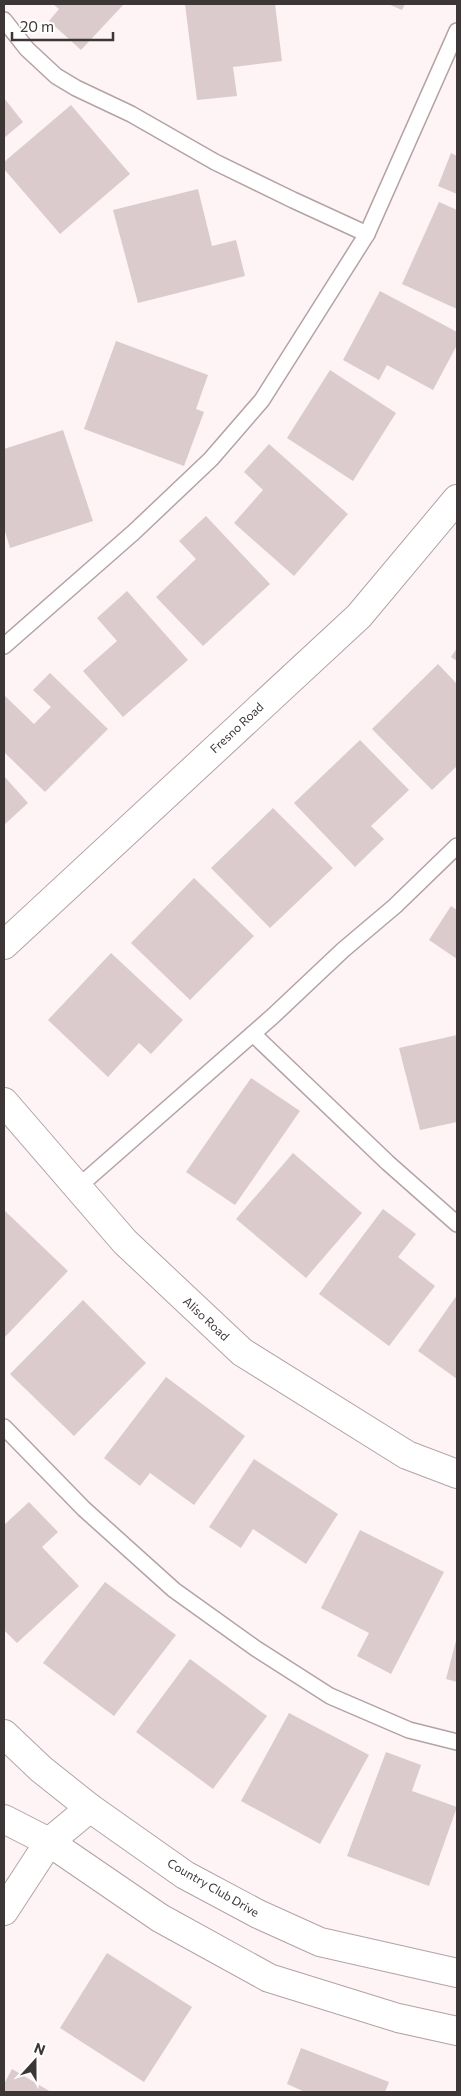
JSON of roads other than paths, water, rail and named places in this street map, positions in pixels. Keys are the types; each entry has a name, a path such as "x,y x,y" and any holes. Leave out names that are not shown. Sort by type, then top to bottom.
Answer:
{"street":[{"name":"Fresno Road","path":"4,945 359,616 457,498"},
{"name":"Aliso Road","path":"4,1102 125,1242 242,1352 407,1455 457,1474"},
{"name":"Country Club Drive","path":"4,1734 42,1769 90,1808 185,1875 258,1914 320,1942 457,1974"},
{"path":"4,1911 49,1842 90,1808"},
{"path":"4,1819 49,1842 160,1918 269,1978 398,2018 457,2031"}],"lane":[{"path":"4,20 27,48 56,76 76,88 131,114 215,162 367,234"},
{"path":"4,646 134,532 211,459 262,400 367,234 457,31"},
{"path":"78,1187 252,1034 343,950 395,906 457,846"},
{"path":"252,1034 388,1163 457,1224"},
{"path":"4,1427 84,1509 174,1590 255,1648 330,1696 409,1730 457,1742"}]}
